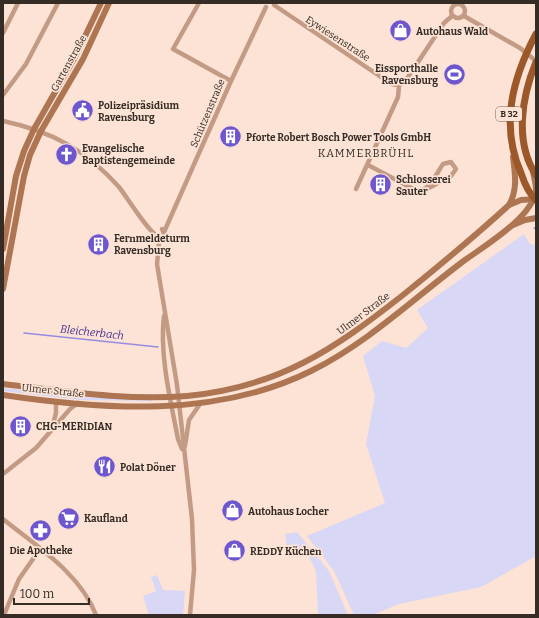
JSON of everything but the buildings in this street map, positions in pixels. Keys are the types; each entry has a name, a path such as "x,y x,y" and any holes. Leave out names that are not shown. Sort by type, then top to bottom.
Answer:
{"main road":[{"name":"Gartenstraße","path":"3,249 18,171 24,151 34,129 75,57 101,3"},
{"name":"Gartenstraße","path":"3,288 24,176 30,155 41,131 83,59 109,3"},
{"name":"B 32","path":"535,199 513,157 509,125 510,108 527,54 536,34"},
{"name":"B 32","path":"535,172 528,156 522,123 530,76 536,61"},
{"path":"509,205 514,196 516,185 513,157"},
{"path":"535,172 535,199"},
{"name":"Ulmer Straße","path":"3,384 80,393 178,396 230,389 254,383 306,363 328,350 435,270 509,205 521,200 535,199"},
{"name":"Ulmer Straße","path":"4,395 78,403 179,406 231,399 258,392 311,371 334,358 393,316 508,228 525,212 535,199"},
{"path":"508,228 526,220 536,218"},
{"path":"3,380 22,386"}],"street":[{"path":"3,33 18,3"},
{"path":"3,95 26,64 58,3"},
{"path":"199,3 173,49 230,81"},
{"name":"Schützenstraße","path":"159,239 265,5 270,7 274,4"},
{"name":"Eywiesenstraße","path":"274,4 380,77 393,85 399,86"},
{"path":"452,16 451,9 457,4 462,5 465,9 464,16"},
{"path":"356,189 368,166 398,97 399,86 404,83 444,23 452,16"},
{"path":"452,16 458,19 464,16"},
{"path":"464,16 536,61"},
{"path":"3,121 41,131 65,143 109,177 159,239 157,264 164,314 168,325 178,396 194,544 190,615"},
{"path":"368,166 417,191 427,189 451,176 456,169 451,162 443,164 427,189"},
{"path":"153,231 157,228 164,230"},
{"path":"164,314 162,327 164,353 178,439 184,454"},
{"path":"52,430 56,413 56,401"},
{"path":"3,474 27,457 70,409 78,403"},
{"path":"184,454 189,420 200,404"},
{"path":"3,519 59,564 74,580 87,598 96,615"},
{"path":"4,615 20,579 40,549"}],"shaded area":[{"path":"524,234 529,243 536,246 536,556 481,587 399,604 372,615 354,615 334,571 307,536 385,503 366,444 375,396 363,356 382,341 406,348 428,328 417,310"},
{"path":"3,388 83,397 152,399 152,401 81,400 3,391"},
{"path":"297,532 329,571 348,615 318,615 316,571 309,557 288,557 285,534"},
{"path":"157,575 163,590 185,591 183,615 149,615 143,596 156,591 151,577"}],"waterway":[{"name":"Bleicherbach","path":"24,333 158,347"}],"place":[{"name":"Autohaus Wald","path":"401,31"},
{"name":"Eissporthalle Ravensburg","path":"454,74"},
{"name":"Polizeipräsidium Ravensburg","path":"83,111"},
{"name":"Pforte Robert Bosch Power Tools GmbH","path":"231,137"},
{"name":"Evangelische Baptistengemeinde","path":"66,154"},
{"name":"Schlosserei Sauter","path":"380,185"},
{"name":"Fernmeldeturm Ravensburg","path":"98,244"},
{"name":"CHG-MERIDIAN","path":"20,426"},
{"name":"Polat Döner","path":"105,467"},
{"name":"Autohaus Locher","path":"233,511"},
{"name":"Kaufland","path":"68,518"},
{"name":"Die Apotheke","path":"41,530"},
{"name":"REDDY Küchen","path":"234,551"}],"district":[{"name":"KAMMERBRÜHL","path":"366,153"}]}
